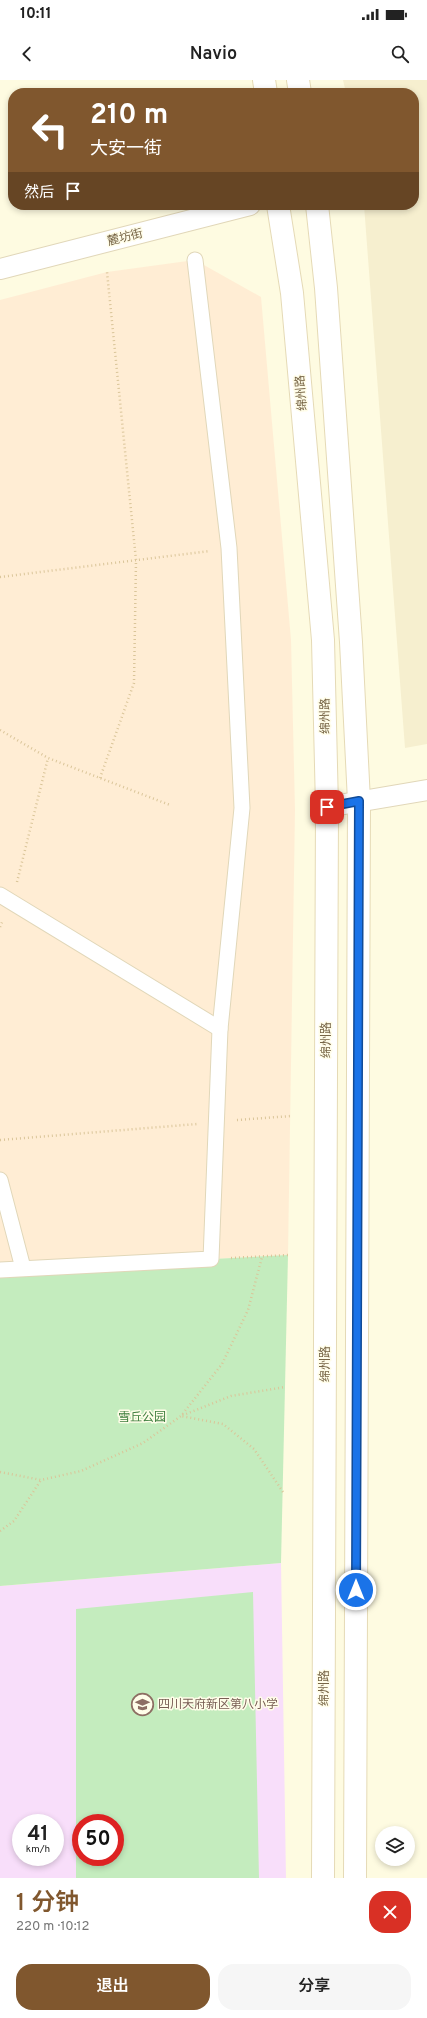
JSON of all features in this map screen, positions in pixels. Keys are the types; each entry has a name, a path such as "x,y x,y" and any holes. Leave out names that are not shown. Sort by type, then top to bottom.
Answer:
{"main road":[{"name":"绵州路","path":"279,210 292,293 323,640 327,807 323,1878"},
{"path":"318,210 326,288 352,642 359,801 355,1878"}],"street":[{"name":"麓坊街","path":"0,269 230,210"},
{"path":"0,1270 212,1259 220,1029 242,808 229,548 195,260"},
{"path":"327,807 427,790"},
{"path":"6,899 220,1029"},
{"path":"0,1180 23,1268"}],"path":[{"path":"100,778 134,684 136,560 107,272"},
{"path":"0,577 229,548"},
{"path":"0,730 48,758 170,805"},
{"path":"0,927 6,899 48,758"},
{"path":"0,1140 291,1116"},
{"path":"212,1259 288,1255"},
{"path":"181,1416 222,1364 248,1310 262,1257"},
{"path":"0,1472 41,1480 81,1472 143,1443 181,1416 231,1396 285,1387"},
{"path":"181,1416 223,1424 254,1449 283,1492"},
{"path":"0,1531 14,1520 41,1480"}],"shaded area":[{"path":"343,80 427,80 427,744 405,748 364,210 419,210 419,88 345,88"},
{"path":"195,260 261,297 291,640 295,810 288,1255 0,1270 0,300 107,272"},
{"name":"四川天府新区第八小学","path":"281,1563 286,1878 0,1878 0,1586"}],"green space":[{"name":"雪丘公园","path":"288,1255 281,1563 0,1586 0,1270"},
{"path":"253,1592 259,1878 76,1878 76,1866 124,1866 124,1814 76,1814 76,1609"}],"place":[{"name":"四川天府新区第八小学","path":"142,1704"}],"route":[{"path":"327,807 359,801 356,1590"}]}
